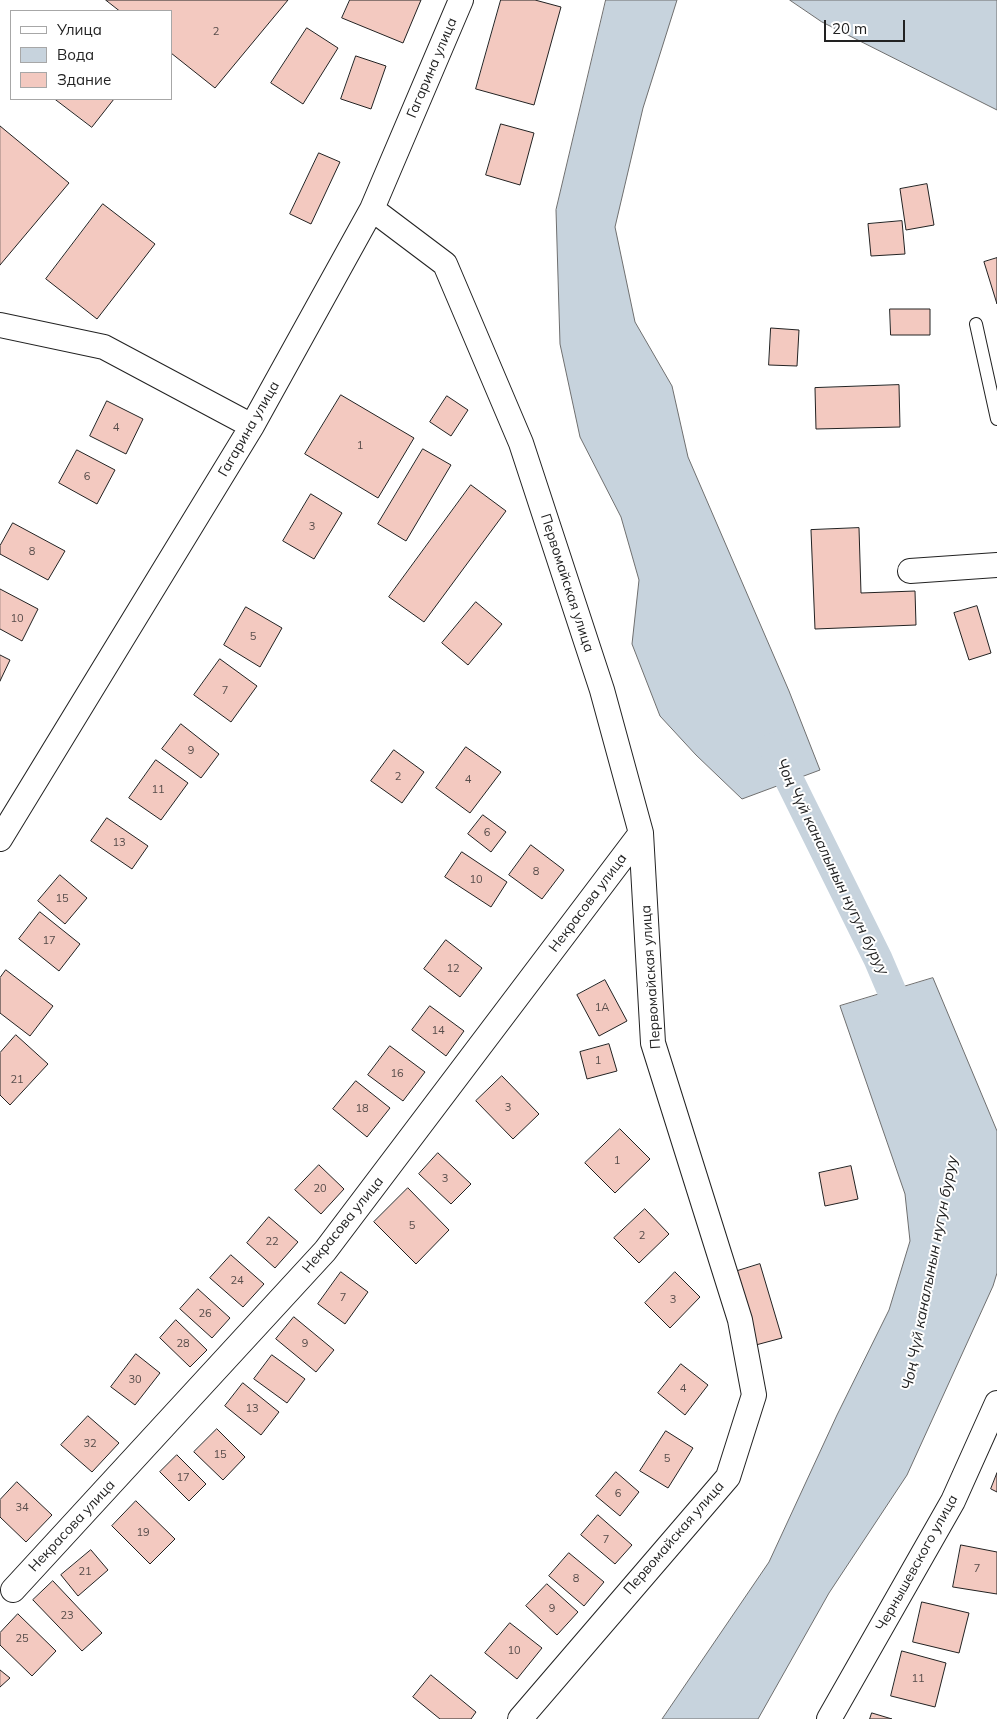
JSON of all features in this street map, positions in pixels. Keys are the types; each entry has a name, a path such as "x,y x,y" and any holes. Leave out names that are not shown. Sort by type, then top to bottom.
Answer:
{"street":[{"name":"Гагарина улица","path":"0,839 252,426 372,209 461,0"},
{"name":"Первомайская улица","path":"372,209 445,264 521,443 602,690 641,833 653,1043 740,1320 754,1394 728,1477 520,1719"},
{"path":"0,325 104,348 252,426"},
{"path":"910,571 997,565"},
{"name":"Некрасова улица","path":"13,1590 325,1251 641,833"},
{"name":"Чернышевского улица","path":"829,1719 953,1501 997,1403"}],"lane":[{"path":"976,324 997,419"}],"water":[{"path":"606,0 677,0 643,108 615,227 635,322 672,386 688,457 789,691 820,770 742,799 696,755 660,716 632,644 639,580 621,517 580,437 560,344 556,210"},
{"path":"790,0 997,0 997,110 822,22"},
{"path":"933,978 997,1131 997,1273 993,1286 907,1475 829,1593 758,1719 662,1719 769,1562 837,1415 889,1310 910,1241 905,1194 840,1006"}],"building":[{"path":"106,0 288,0 215,88 172,54 172,10 119,10"},
{"path":"350,0 421,0 403,43 342,18"},
{"path":"501,0 535,0 561,7 534,105 476,89"},
{"path":"307,28 338,48 303,104 271,83"},
{"path":"356,56 386,66 371,109 341,99"},
{"path":"56,100 113,100 92,127"},
{"path":"501,124 534,133 520,185 486,175"},
{"path":"0,126 69,183 0,265"},
{"path":"319,153 340,162 311,224 290,214"},
{"path":"927,184 934,225 906,230 900,189"},
{"path":"103,204 155,244 97,319 46,279"},
{"path":"902,221 905,254 871,256 868,224"},
{"path":"997,258 997,304 984,262"},
{"path":"890,309 930,309 930,335 891,335"},
{"path":"771,328 799,330 797,366 769,365"},
{"path":"899,385 900,427 816,429 815,388"},
{"path":"341,395 414,438 378,498 305,454"},
{"path":"447,396 468,410 451,436 430,422"},
{"path":"107,401 143,419 126,454 90,436"},
{"path":"423,449 451,465 406,541 378,524"},
{"path":"77,450 115,470 97,504 59,483"},
{"path":"471,485 506,511 424,622 389,597"},
{"path":"311,494 342,513 314,559 283,541"},
{"path":"13,523 65,551 48,580 0,554 0,546"},
{"path":"859,528 861,593 915,591 916,625 815,629 811,530"},
{"path":"0,589 38,609 22,641 0,629"},
{"path":"476,602 502,624 468,665 442,643"},
{"path":"977,606 991,653 969,660 954,613"},
{"path":"246,607 282,628 260,667 224,645"},
{"path":"0,655 10,660 0,681"},
{"path":"220,659 257,686 231,722 194,695"},
{"path":"181,724 219,754 201,778 162,749"},
{"path":"466,747 501,772 470,813 436,788"},
{"path":"394,750 424,772 402,803 371,781"},
{"path":"156,760 188,783 161,820 129,798"},
{"path":"483,815 506,832 491,852 468,834"},
{"path":"107,818 148,846 132,869 91,841"},
{"path":"531,845 564,870 542,899 509,875"},
{"path":"462,852 507,882 491,907 445,877"},
{"path":"60,875 87,898 65,924 38,901"},
{"path":"40,912 80,944 59,971 19,939"},
{"path":"446,940 482,968 460,997 424,969"},
{"path":"6,970 53,1006 30,1036 0,1013 0,978"},
{"path":"605,980 627,1021 599,1036 577,995"},
{"path":"430,1006 464,1031 446,1056 412,1030"},
{"path":"16,1035 48,1064 10,1105 0,1095 0,1053"},
{"path":"609,1044 617,1071 587,1079 580,1052"},
{"path":"390,1046 425,1072 403,1101 368,1075"},
{"path":"502,1076 539,1114 513,1139 476,1101"},
{"path":"356,1081 390,1108 367,1137 333,1109"},
{"path":"620,1129 650,1159 615,1193 585,1163"},
{"path":"438,1153 471,1184 451,1204 419,1174"},
{"path":"319,1165 344,1189 321,1214 295,1190"},
{"path":"851,1166 858,1199 825,1206 819,1173"},
{"path":"408,1188 449,1230 416,1264 374,1222"},
{"path":"645,1209 669,1234 639,1263 614,1238"},
{"path":"269,1217 298,1242 275,1268 247,1243"},
{"path":"231,1255 264,1284 243,1307 210,1278"},
{"path":"760,1264 782,1338 752,1346 731,1273"},
{"path":"341,1272 368,1292 345,1324 318,1304"},
{"path":"675,1272 700,1297 670,1328 645,1303"},
{"path":"198,1289 230,1318 212,1338 180,1309"},
{"path":"294,1317 334,1350 316,1372 276,1339"},
{"path":"176,1320 207,1350 190,1367 160,1338"},
{"path":"136,1354 160,1373 135,1405 111,1387"},
{"path":"272,1355 305,1379 287,1403 254,1379"},
{"path":"681,1364 708,1385 685,1415 658,1393"},
{"path":"243,1383 279,1412 261,1435 225,1406"},
{"path":"88,1416 119,1443 92,1472 61,1445"},
{"path":"217,1429 245,1457 223,1480 194,1452"},
{"path":"666,1431 693,1448 668,1488 640,1471"},
{"path":"177,1455 206,1484 189,1501 160,1472"},
{"path":"616,1472 639,1492 620,1516 596,1496"},
{"path":"997,1473 997,1492 991,1489"},
{"path":"17,1482 52,1515 26,1542 0,1517 0,1500"},
{"path":"136,1501 175,1539 150,1564 112,1526"},
{"path":"598,1515 632,1545 615,1564 581,1535"},
{"path":"961,1545 997,1552 997,1594 953,1587"},
{"path":"91,1550 108,1570 78,1596 61,1575"},
{"path":"569,1553 604,1582 584,1606 549,1576"},
{"path":"53,1581 102,1633 82,1651 33,1600"},
{"path":"547,1584 578,1612 557,1635 526,1606"},
{"path":"922,1602 969,1613 959,1653 913,1642"},
{"path":"18,1614 56,1651 32,1676 0,1645 0,1633"},
{"path":"510,1623 542,1648 517,1679 485,1653"},
{"path":"902,1651 946,1663 935,1707 891,1696"},
{"path":"0,1670 10,1678 0,1687"},
{"path":"431,1675 476,1712 471,1719 440,1719 413,1697"},
{"path":"872,1713 892,1719 870,1719"}],"waterway":[{"name":"Чоң Чүй каналынын нугун буруу","path":"773,747 878,959 907,1027"}]}
